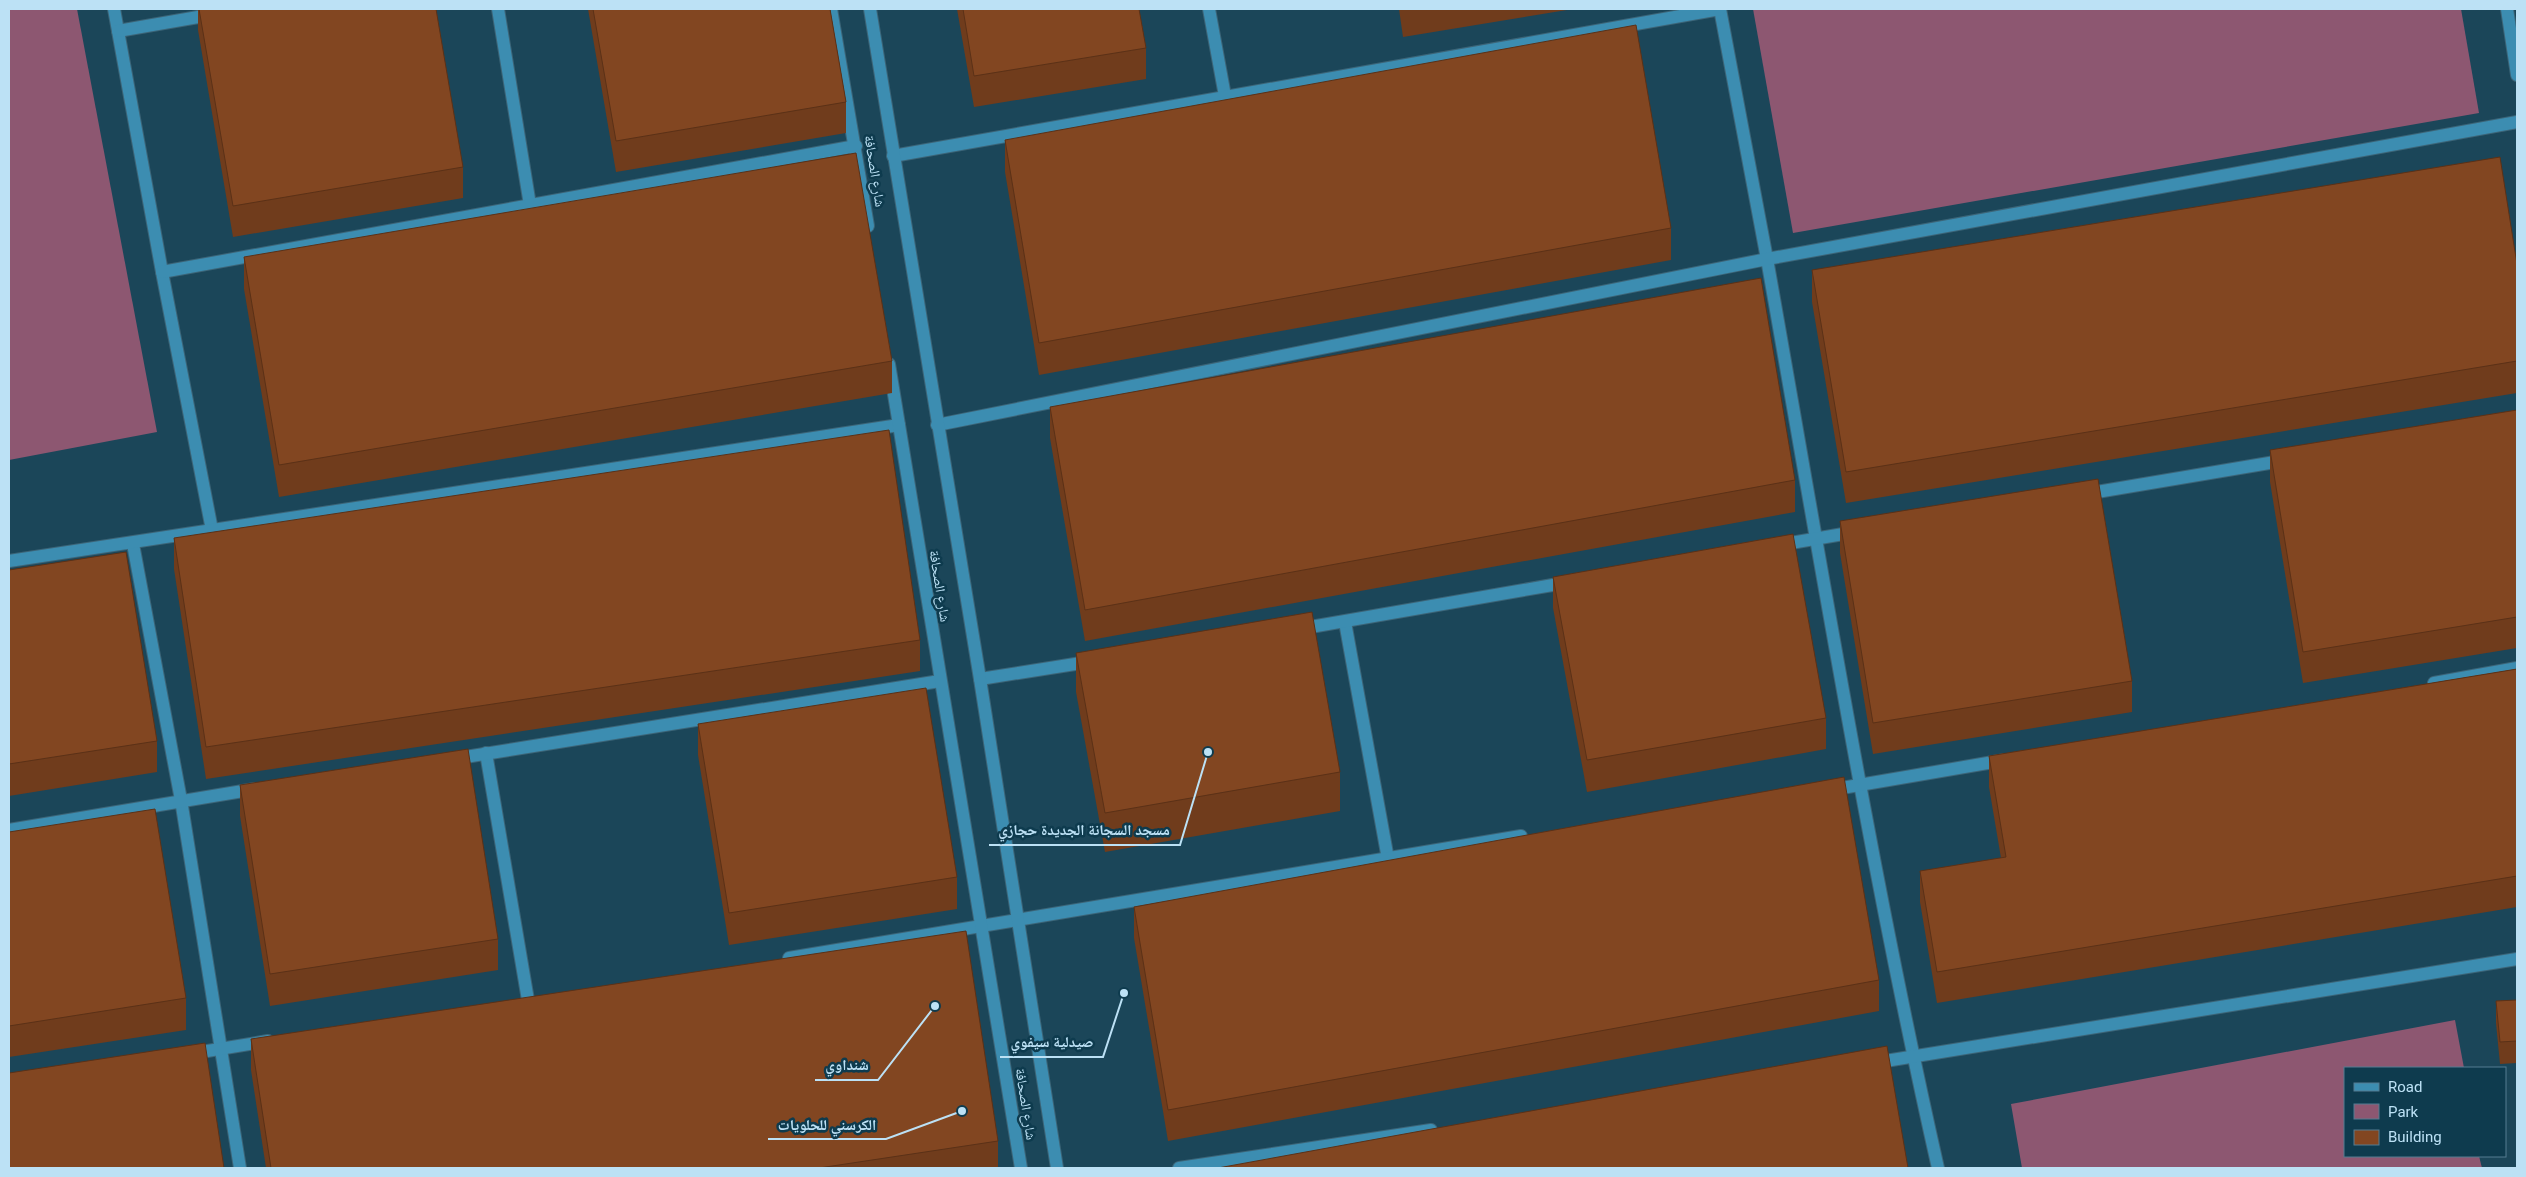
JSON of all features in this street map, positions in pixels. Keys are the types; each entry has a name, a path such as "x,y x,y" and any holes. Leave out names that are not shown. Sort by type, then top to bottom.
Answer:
{"street":[{"path":"114,9 212,530"},
{"path":"118,31 244,9"},
{"path":"498,9 530,205"},
{"name":"شارع الصحافة","path":"831,9 871,242"},
{"name":"شارع الصحافة","path":"870,9 980,679 1056,1168"},
{"path":"1209,9 1225,96"},
{"path":"893,156 1720,9 1767,259 1860,786 1912,1057 1938,1168"},
{"path":"2507,9 2517,75"},
{"path":"937,425 1767,259 2517,122"},
{"path":"162,272 856,146"},
{"name":"شارع الصحافة","path":"887,348 1021,1168"},
{"path":"9,561 133,544 212,530 899,425"},
{"path":"2068,497 2303,458"},
{"path":"1766,548 1864,531"},
{"path":"133,544 180,800 240,1168"},
{"path":"1286,631 1583,580"},
{"path":"1345,622 1388,859"},
{"path":"980,679 1108,659"},
{"path":"2419,686 2517,668"},
{"path":"437,761 940,681"},
{"path":"486,754 528,1000"},
{"path":"1822,791 2017,758"},
{"path":"9,830 180,800 269,787"},
{"path":"776,960 982,926 1018,922 1538,833"},
{"path":"1864,1064 2517,959"},
{"path":"172,1057 277,1040"},
{"path":"1179,1168 1443,1128"}],"green space":[{"path":"9,9 77,9 157,432 9,460"},
{"path":"1753,9 2461,9 2479,113 1793,233"},
{"path":"2455,1020 2464,1067 2344,1067 2344,1157 2479,1157 2482,1168 2022,1168 2011,1104"}],"building":[{"path":"199,9 436,9 463,167 233,206"},
{"path":"593,9 830,9 846,102 616,141"},
{"path":"963,9 1139,9 1146,48 974,76"},
{"path":"1636,25 1671,228 1039,343 1005,140"},
{"path":"856,153 892,361 279,465 244,257"},
{"path":"2500,157 2517,264 2517,361 1846,472 1812,270"},
{"path":"1761,278 1795,480 1085,610 1050,407"},
{"path":"2517,410 2517,617 2303,652 2270,450"},
{"path":"889,430 920,640 206,747 174,538"},
{"path":"2098,479 2132,681 1873,723 1840,521"},
{"path":"1793,534 1826,718 1587,760 1553,577"},
{"path":"126,552 157,741 9,764 9,570"},
{"path":"1312,612 1340,772 1105,813 1076,653"},
{"path":"2517,669 2517,876 1937,972 1920,871 2006,857 1989,756"},
{"path":"926,688 957,877 729,913 698,724"},
{"path":"468,749 498,939 270,974 240,785"},
{"path":"1844,777 1879,980 1168,1110 1134,907"},
{"path":"155,809 186,998 9,1026 9,832"},
{"path":"966,931 998,1141 819,1168 271,1168 251,1039"},
{"path":"2517,1000 2517,1041 2500,1042 2496,1001"},
{"path":"205,1043 224,1168 9,1168 9,1073"},
{"path":"1887,1046 1908,1168 1218,1168"}],"place":[{"name":"مسجد السجانة الجديدة حجازي","path":"1208,752"},
{"name":"صيدلية سيفوي","path":"1124,993"},
{"name":"شنداوي","path":"935,1006"},
{"name":"الكرسني للحلويات","path":"962,1111"}]}
